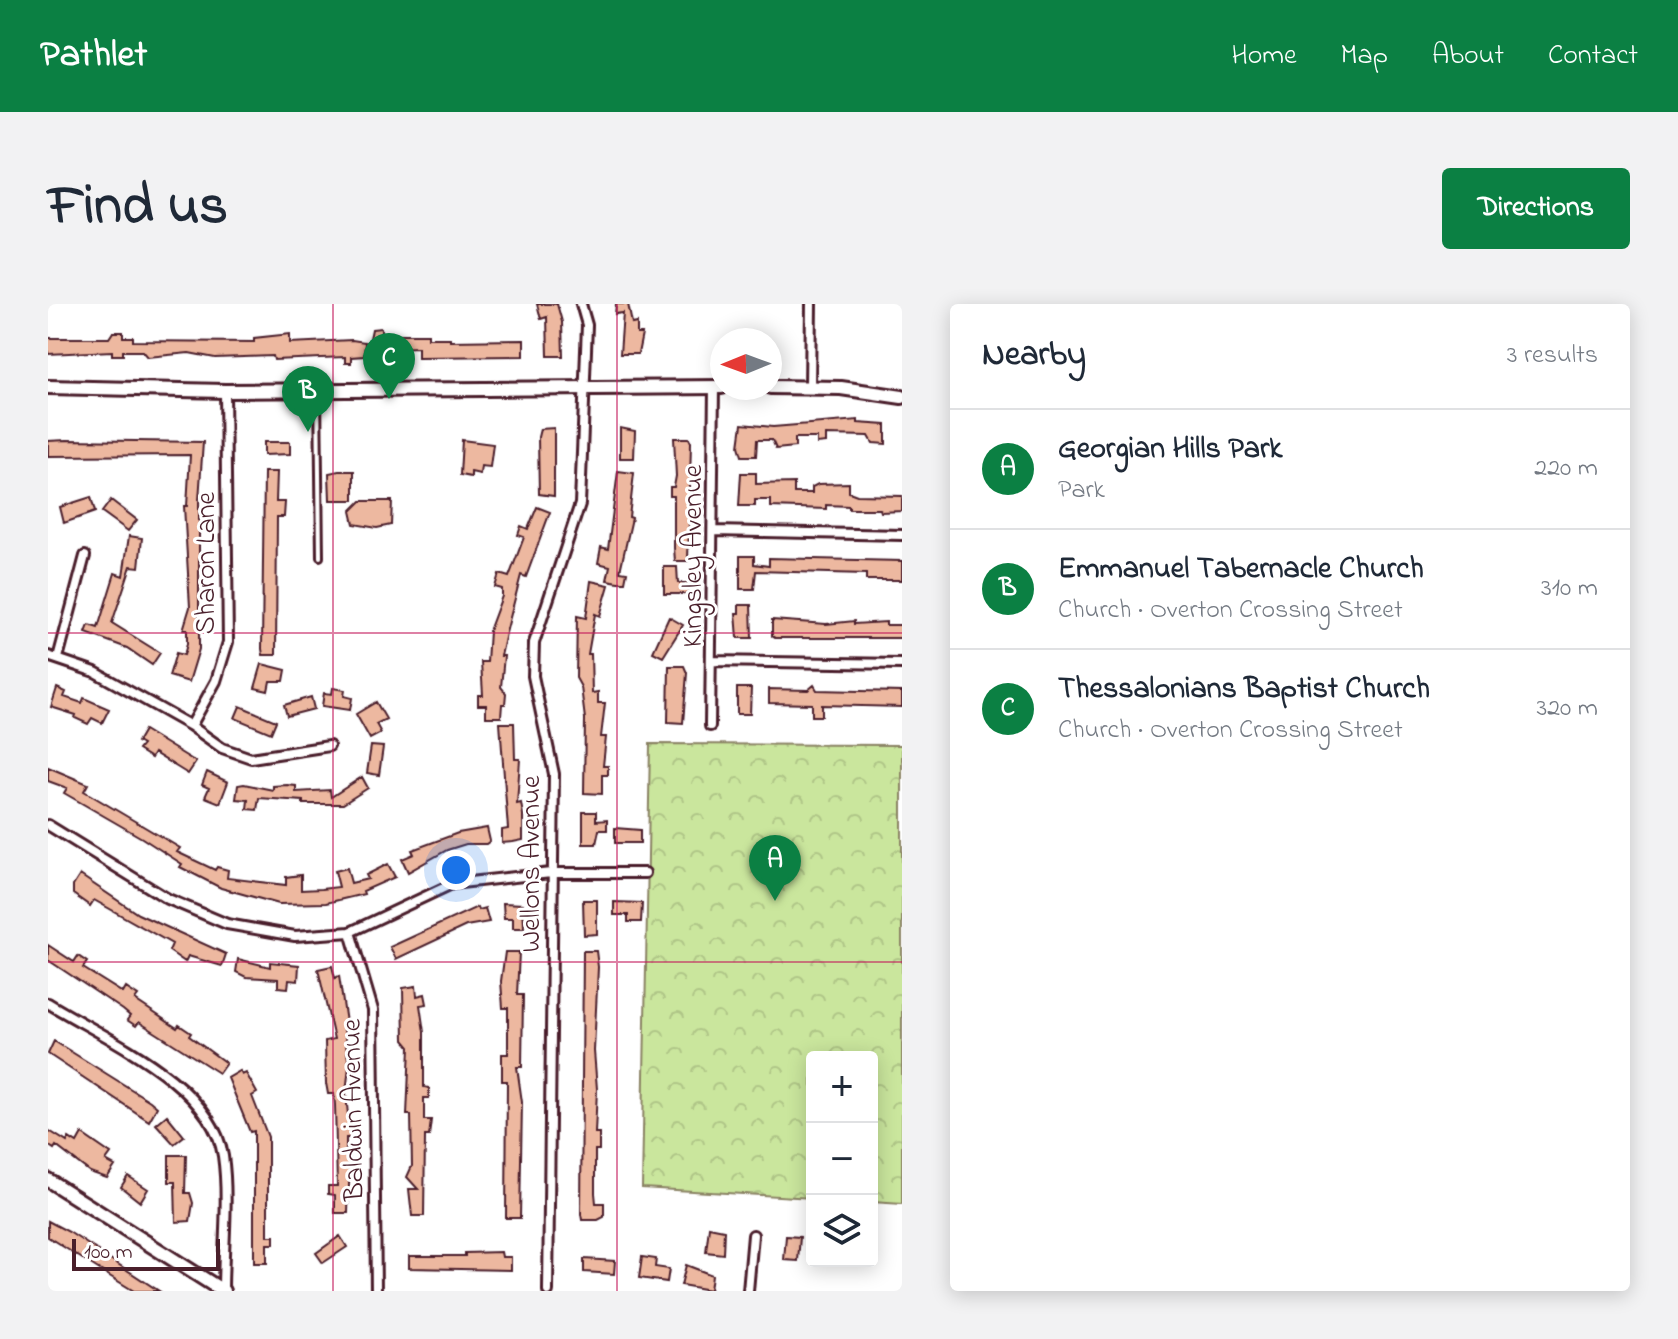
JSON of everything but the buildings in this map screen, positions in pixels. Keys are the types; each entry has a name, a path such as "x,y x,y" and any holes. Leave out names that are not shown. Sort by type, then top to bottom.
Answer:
{"street":[{"name":"Wellons Avenue","path":"548,1291 554,774 533,676 534,643 580,504 587,325 581,304"},
{"path":"810,387 811,304"},
{"path":"48,387 225,391 710,387"},
{"path":"782,387 902,397"},
{"name":"Sharon Lane","path":"191,726 216,681 228,642 225,391"},
{"name":"Kingsley Avenue","path":"710,726 718,400"},
{"path":"714,531 902,535"},
{"path":"85,556 53,657 95,672 191,726 222,748 251,758 329,746"},
{"path":"713,661 902,664"},
{"path":"48,825 168,899 227,924 295,936 350,932 452,884 551,873 645,873"},
{"name":"Baldwin Avenue","path":"350,932 373,1010 376,1291"},
{"path":"48,1003 181,1085 207,1117 222,1154 223,1291"},
{"path":"48,1180 223,1291"},
{"path":"748,1291 753,1235"}],"lane":[{"path":"318,390 320,557"}],"green space":[{"path":"650,744 902,745 902,1204 878,1202 878,1051 806,1051 806,1198 642,1188"}],"place":[{"name":"Thessalonians Baptist Church","path":"389,399"},
{"name":"Emmanuel Tabernacle Church","path":"308,432"},
{"name":"Georgian Hills Park","path":"775,901"}]}
